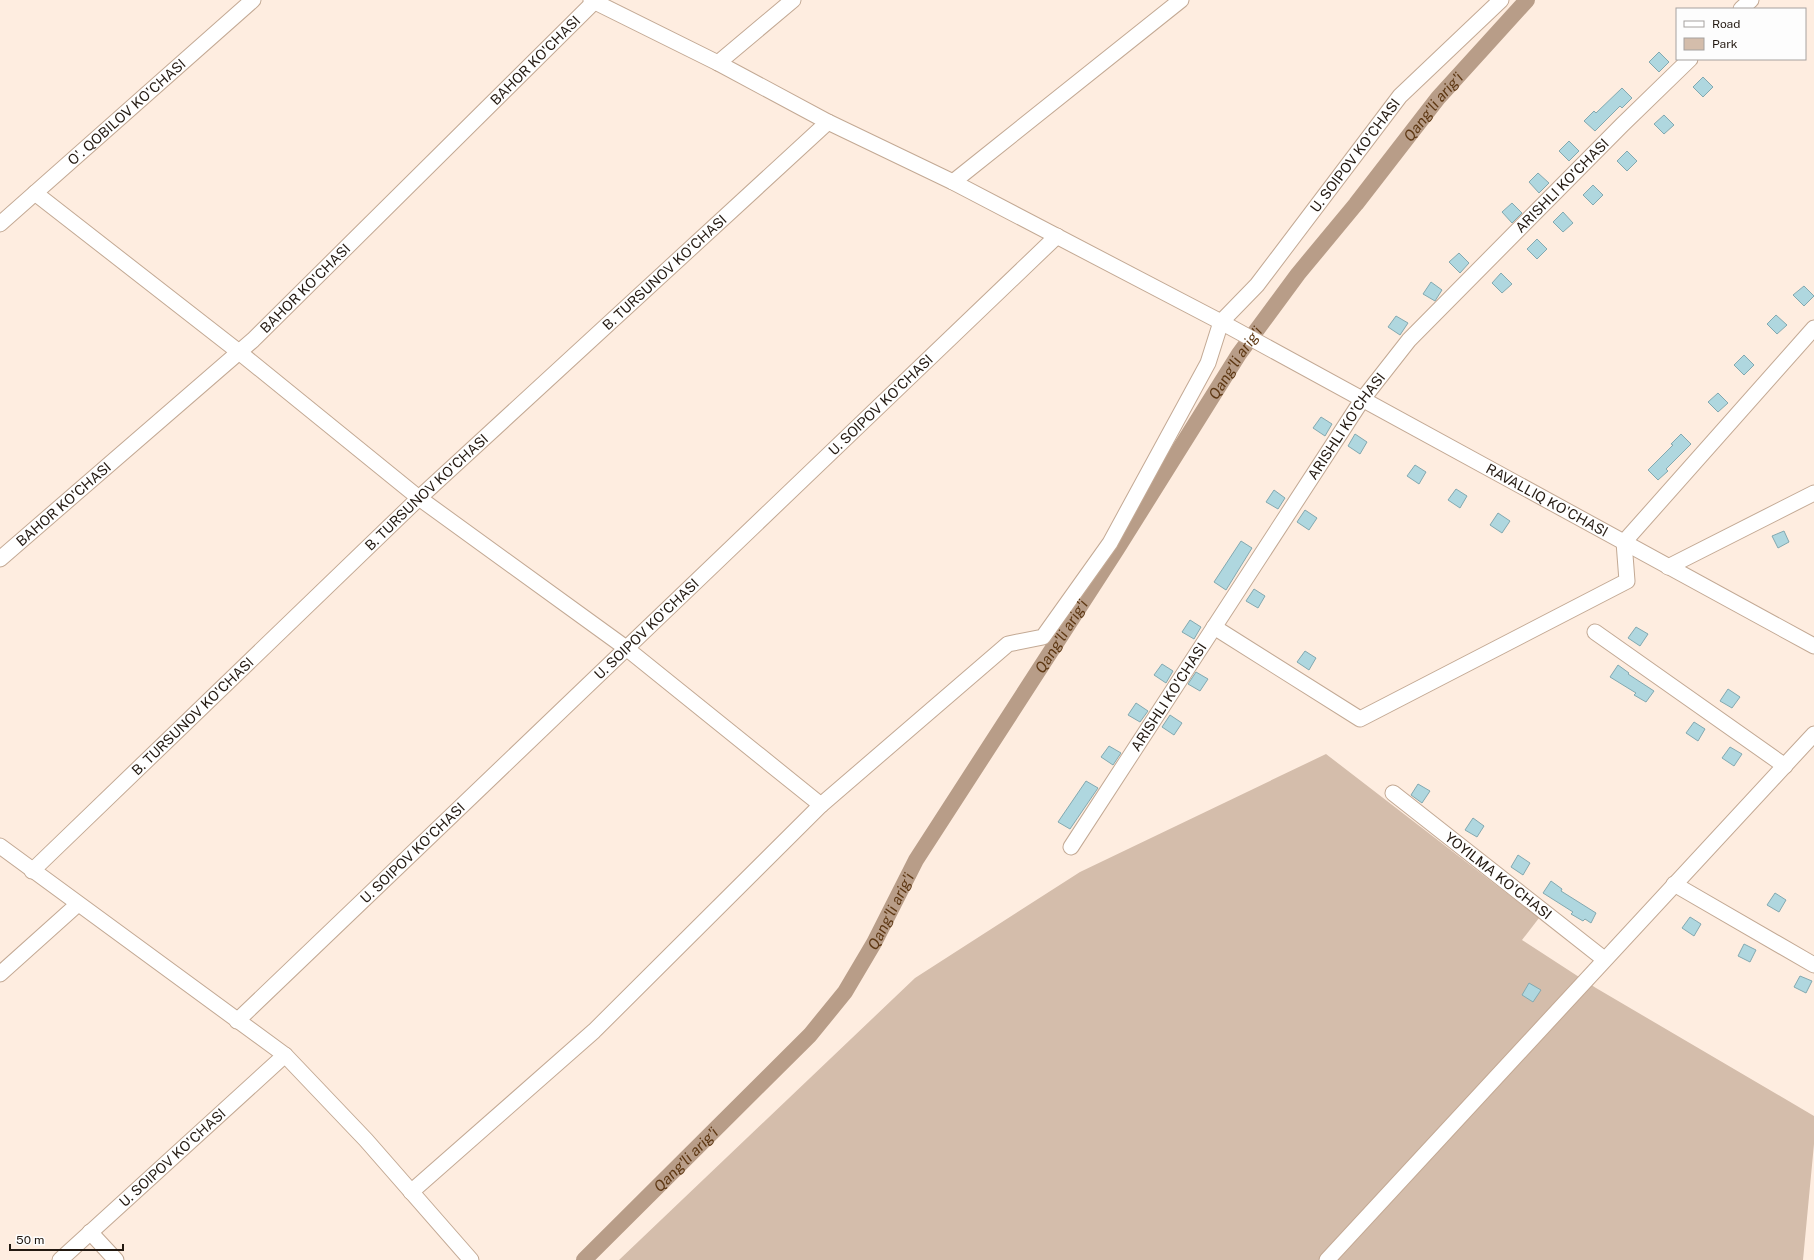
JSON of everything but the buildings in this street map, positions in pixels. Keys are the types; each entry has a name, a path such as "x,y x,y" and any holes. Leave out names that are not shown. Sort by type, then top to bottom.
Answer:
{"street":[{"name":"O'. QOBILOV KO'CHASI","path":"0,224 253,0"},
{"path":"718,63 793,0"},
{"path":"952,182 1181,0"},
{"name":"U. SOIPOV KO'CHASI","path":"1225,324 1257,285 1400,96 1501,0"},
{"path":"1742,8 1751,0"},
{"name":"RAVALLIQ KO'CHASI","path":"593,1 718,63 828,122 952,182 1225,324 1814,646"},
{"name":"BAHOR KO'CHASI","path":"0,559 253,340 593,1"},
{"name":"ARISHLI KO'CHASI","path":"1071,847 1362,400 1409,340 1616,131 1689,60"},
{"name":"B. TURSUNOV KO'CHASI","path":"32,870 419,498 828,122"},
{"path":"35,193 239,352 419,498 626,648 821,805"},
{"name":"U. SOIPOV KO'CHASI","path":"237,1021 1057,236"},
{"path":"411,1192 594,1030 821,805 1008,644 1043,637 1110,543 1208,363 1225,324"},
{"path":"1214,628 1360,719 1626,581 1624,542 1814,328"},
{"path":"1668,567 1814,493"},
{"path":"1595,632 1785,766"},
{"path":"1327,1260 1604,959 1814,734"},
{"name":"YOYILMA KO'CHASI","path":"1393,793 1604,959"},
{"path":"0,846 285,1055 366,1140 471,1260"},
{"path":"1674,884 1814,965"},
{"path":"0,974 78,904"},
{"name":"U. SOIPOV KO'CHASI","path":"60,1260 285,1055"},
{"path":"90,1232 116,1260"}],"green space":[{"path":"1326,754 1539,918 1522,940 1596,988 1814,1116 1814,1144 1803,1260 619,1260 915,978 1080,872"}],"waterway":[{"name":"Qang'li arig'i","path":"584,1260 810,1035 845,992 874,943 916,860 1117,549 1239,354 1298,274 1356,204 1438,98 1527,0"}]}
